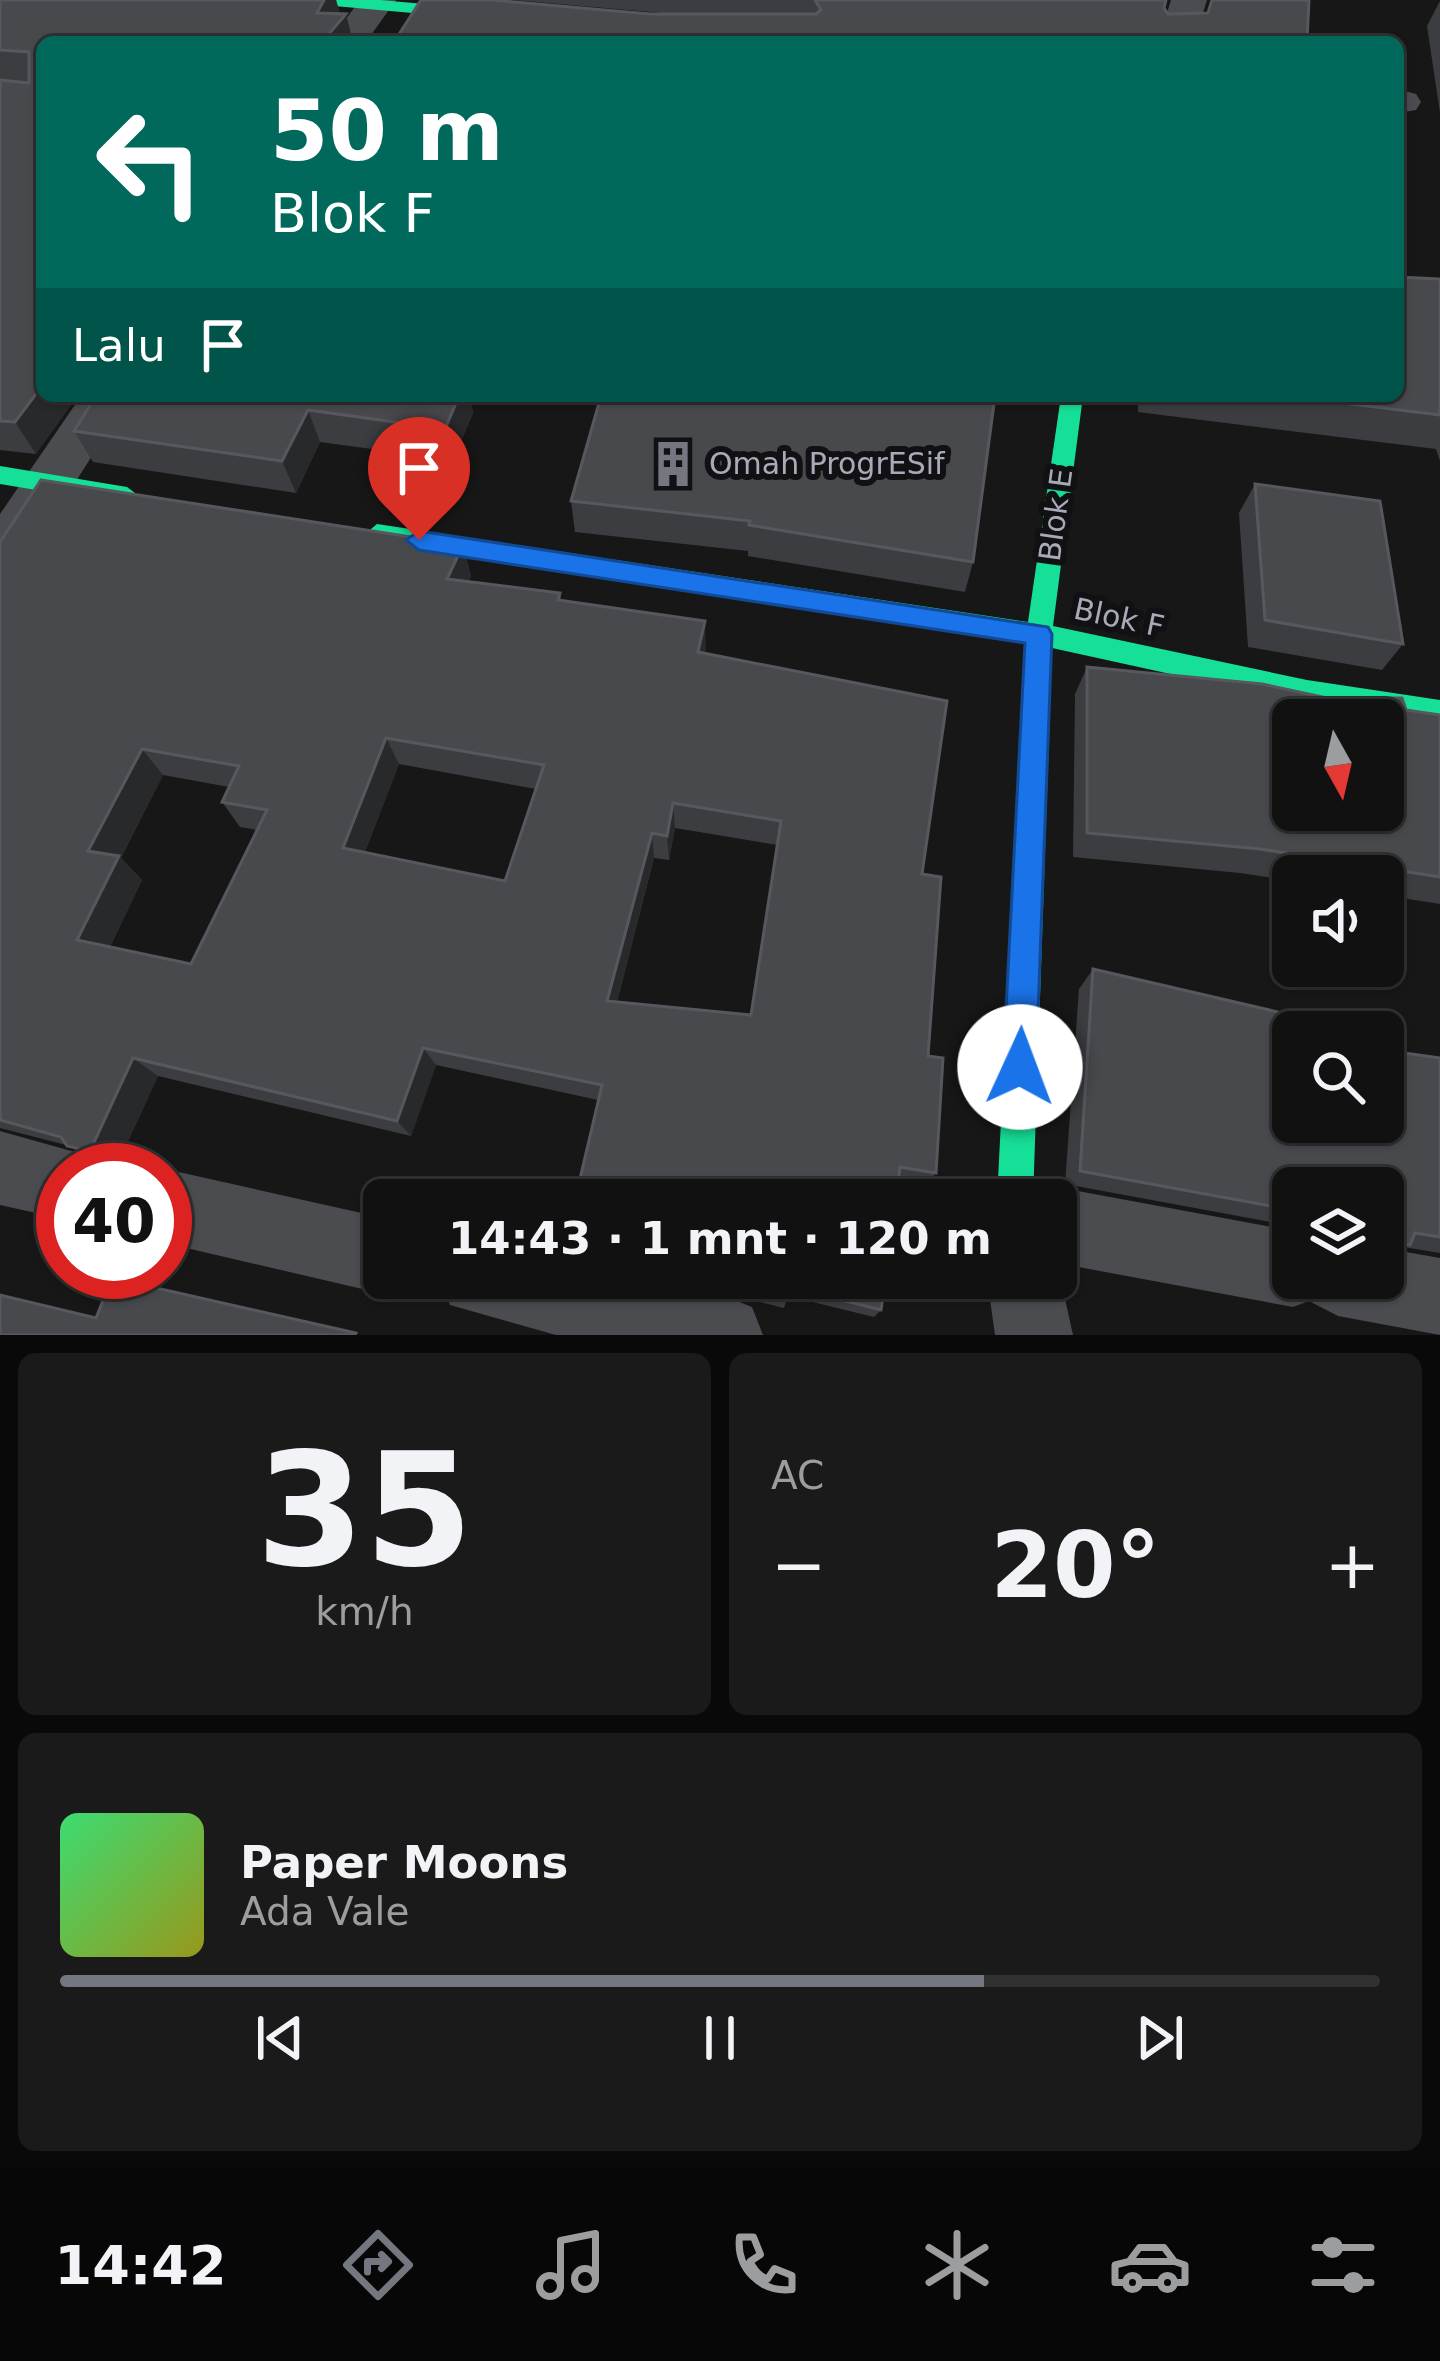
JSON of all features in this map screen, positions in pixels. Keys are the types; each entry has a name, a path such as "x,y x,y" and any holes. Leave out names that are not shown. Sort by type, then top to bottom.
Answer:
{"street":[{"path":"323,0 537,19"},
{"path":"1178,36 1190,0"},
{"path":"351,36 376,2"},
{"path":"0,556 24,479 100,402"},
{"name":"Blok E","path":"1016,1179 1039,634 1071,402"},
{"path":"24,479 164,501"},
{"name":"Blok F","path":"350,530 1039,634 1307,692 1440,712"},
{"path":"0,1168 36,1176"},
{"path":"192,1212 363,1251"},
{"path":"1077,1229 1272,1266"},
{"path":"1404,1290 1440,1297"},
{"path":"568,1299 724,1335"},
{"path":"1028,1299 1034,1335"}],"building":[{"path":"0,0 324,0 317,13 346,14 327,36 36,36 36,394 15,422 0,421 0,80 29,83 29,52 0,50"},
{"path":"421,0 492,0 650,14 816,14 821,10 815,0 1166,0 1168,14 1208,13 1212,0 1309,0 1307,36 398,36"},
{"path":"1404,277 1440,279 1440,415 1335,402 1404,402"},
{"path":"92,402 456,402 445,429 308,410 282,461 74,431"},
{"path":"599,402 994,402 973,562 749,525 750,521 571,501"},
{"path":"41,480 463,545 447,579 560,593 558,600 705,621 698,652 947,701 922,874 941,877 928,1056 943,1058 936,1173 900,1167 899,1179 580,1179 602,1085 423,1048 397,1121 133,1058 94,1143 65,1143 61,1137 0,1120 0,542","holes":["386,738 544,765 505,881 343,848","142,749 239,766 222,802 267,810 191,964 77,940 119,856 88,851","673,803 781,821 751,1015 607,1001 652,833 667,836"]},
{"path":"1255,484 1380,501 1403,644 1265,620"},
{"path":"1087,667 1262,684 1327,698 1402,698 1272,699 1272,831 1404,831 1404,704 1406,710 1440,715 1440,877 1404,871 1404,855 1299,855 1087,833"},
{"path":"1093,969 1274,1011 1272,1143 1404,1143 1404,1053 1440,1058 1440,1237 1415,1233 1410,1245 1404,1244 1404,1167 1272,1167 1272,1206 1080,1171"},
{"path":"0,1295 96,1318 104,1299 192,1296 356,1333 0,1335"},
{"path":"837,1299 883,1299 881,1310"}],"traffic: fast":[{"path":"323,0 502,16"},
{"path":"1016,1179 1039,634 1071,402"},
{"path":"0,475 127,496"},
{"path":"377,534 1039,634 1307,692 1440,712"}],"place":[{"name":"Omah ProgrESif","path":"673,464"}],"route":[{"path":"419,540 1039,634 1020,1067"}]}
